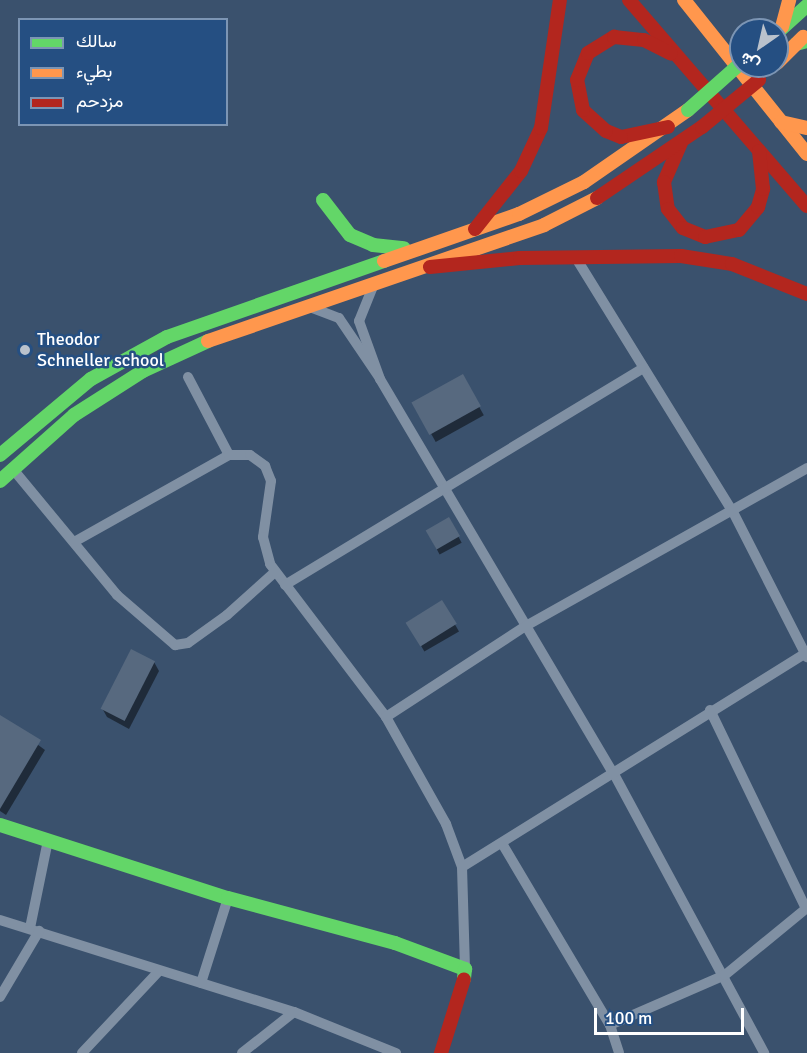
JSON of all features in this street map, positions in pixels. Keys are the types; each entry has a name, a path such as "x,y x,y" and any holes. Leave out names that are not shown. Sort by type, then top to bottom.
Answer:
{"main road":[{"path":"475,229 521,171 541,128 560,0"},
{"path":"629,0 807,206"},
{"path":"684,0 807,154"},
{"path":"696,15 699,0"},
{"path":"784,18 789,0"},
{"path":"789,22 807,6"},
{"path":"789,53 802,42 807,33"},
{"path":"668,127 621,137 606,131 584,110 577,81 588,53 614,37 644,40 679,58"},
{"path":"0,455 57,404 128,357 208,320 475,229 552,199 668,127 729,74"},
{"path":"0,481 74,415 143,371 217,337 430,267 569,213 681,143 761,78"},
{"path":"781,122 807,128"},
{"path":"681,143 664,182 668,209 682,228 705,237 728,235 748,223 763,189 759,151"},
{"path":"323,200 339,224 357,239 383,247 422,247"},
{"path":"430,267 606,257 711,260 807,294"},
{"path":"338,274 344,294"},
{"path":"0,825 228,898 395,943 465,969 460,1005 441,1053"}],"street":[{"path":"594,281 606,257"},
{"path":"462,867 503,845 710,710 807,654 733,512 644,368 594,281 576,258"},
{"path":"374,285 359,321 379,377"},
{"path":"306,307 339,318 379,377 524,627 614,774 725,975 764,1053"},
{"path":"285,585 442,486 644,368"},
{"path":"188,377 229,455"},
{"path":"74,542 229,455 250,455 270,473 264,537 275,572 386,717 431,792 462,867 465,969"},
{"path":"12,468 131,611 175,645 188,643 227,615 275,572"},
{"path":"386,717 524,627 733,512 807,468"},
{"path":"610,1025 725,975 806,908 710,710"},
{"path":"0,997 35,930 48,840"},
{"path":"503,845 610,1025 618,1053"},
{"path":"201,983 228,898"},
{"path":"0,920 294,1012 396,1053"},
{"path":"82,1053 159,971"},
{"path":"242,1053 294,1012"},
{"path":"746,1017 773,1053"}],"building":[{"path":"463,374 481,406 429,435 411,403"},
{"path":"449,517 460,536 437,550 426,530"},
{"path":"442,600 457,624 420,647 406,623"},
{"path":"131,649 155,661 125,721 101,709"},
{"path":"0,715 41,740 0,809"}],"traffic: fast":[{"path":"789,22 807,6"},
{"path":"796,44 807,41"},
{"path":"688,110 729,74"},
{"path":"323,200 350,235 373,245 404,248"},
{"path":"0,455 91,379 167,337 384,261"},
{"path":"0,481 74,415 143,371 208,341"},
{"path":"0,825 228,898 395,943 465,969 464,979"}],"traffic: slow":[{"path":"684,0 807,154"},
{"path":"784,18 789,0"},
{"path":"789,51 803,37"},
{"path":"384,261 519,214 584,182 688,110"},
{"path":"781,122 807,128"},
{"path":"208,341 544,225 597,198"}],"traffic: jam":[{"path":"475,229 521,171 541,128 560,0"},
{"path":"629,0 807,206"},
{"path":"668,127 621,137 606,131 583,110 577,80 588,53 614,37 644,40 671,54"},
{"path":"702,127 759,80"},
{"path":"597,198 702,127"},
{"path":"681,143 664,182 668,209 683,228 705,237 739,230 758,207 763,189 759,151"},
{"path":"430,267 520,258 681,256 732,264 807,294"},
{"path":"441,1053 464,979"}],"place":[{"name":"Theodor Schneller school","path":"25,350"}]}
